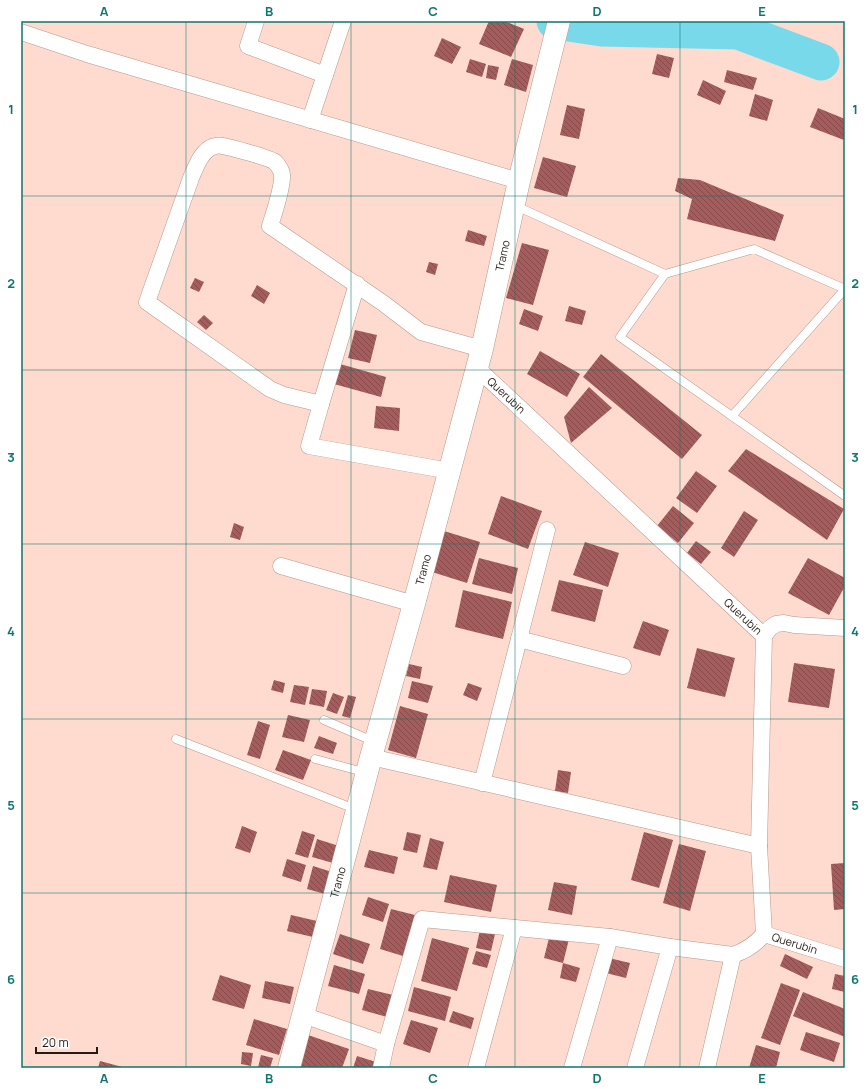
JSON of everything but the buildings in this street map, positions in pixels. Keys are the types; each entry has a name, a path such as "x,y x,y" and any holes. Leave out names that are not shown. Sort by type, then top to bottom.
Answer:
{"street":[{"path":"256,21 248,46 325,74"},
{"path":"310,120 343,21"},
{"name":"Tramo","path":"289,1068 357,810 480,358 519,181 559,21"},
{"path":"21,32 87,54 519,181"},
{"path":"321,404 284,395 270,389 147,302 191,178 199,160 212,147 221,145 274,161 282,174 281,186 270,226 383,302 421,332 480,358"},
{"path":"357,284 309,446 450,471"},
{"name":"Querubin","path":"480,358 764,636 759,846 764,934 845,958"},
{"path":"482,783 547,530"},
{"path":"281,566 414,604"},
{"path":"764,636 770,628 776,624 784,623 845,628"},
{"path":"519,639 623,666"},
{"path":"371,758 759,846"},
{"path":"381,1068 386,1044 422,919 610,937 732,955 742,952 750,947 764,934"},
{"path":"476,1068 514,928"},
{"path":"572,1068 610,937"},
{"path":"635,1068 670,947"},
{"path":"707,1068 732,955"},
{"path":"303,1015 386,1044"}],"lane":[{"path":"514,204 666,274"},
{"path":"732,416 845,289 754,249 666,274 620,337 845,496"},
{"path":"324,720 371,758"},
{"path":"176,739 357,810"},
{"path":"315,759 371,758"}],"waterway":[{"path":"555,21 602,28 738,31 821,62"}]}
